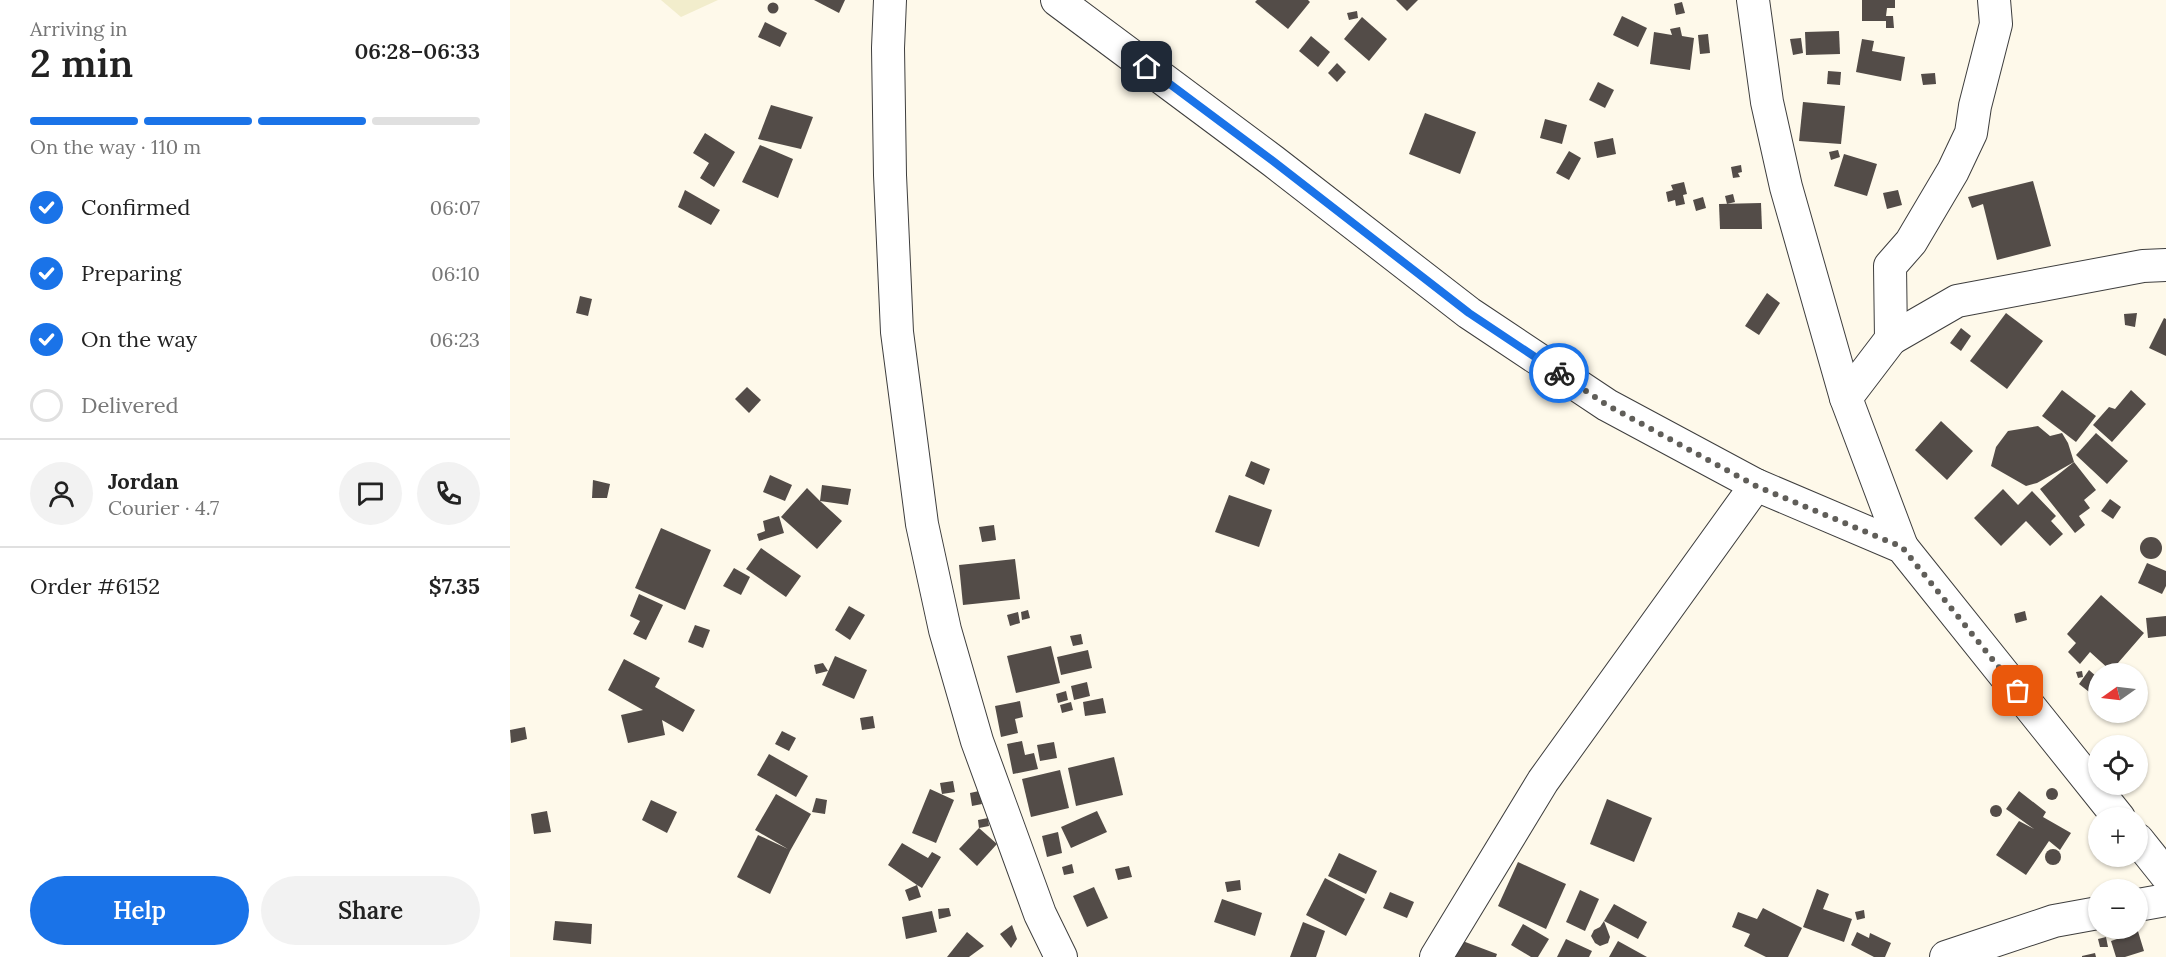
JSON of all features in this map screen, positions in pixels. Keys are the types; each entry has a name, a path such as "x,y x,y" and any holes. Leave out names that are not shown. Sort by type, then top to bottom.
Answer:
{"street":[{"path":"890,0 888,48 890,176 897,332 922,524 945,630 976,741 1040,914 1061,957"},
{"path":"1058,0 1273,161 1469,313 1607,405 1756,486 1902,547"},
{"path":"1753,0 1767,102 1786,188 1846,398 1902,547 2111,807"},
{"path":"1891,339 1890,266 1911,242 1953,171 1971,133 1975,106 1996,24 1994,0"},
{"path":"1846,398 1891,339 1957,301 2143,266 2166,266"},
{"path":"1436,957 1542,781 1756,486"},
{"path":"2148,852 2166,875"},
{"path":"2148,903 2166,900"},
{"path":"1946,957 2054,921 2088,915"}],"shaded area":[{"path":"661,0 718,0 681,17"}],"building":[{"path":"814,0 845,0 839,13"},
{"path":"1257,0 1308,0 1310,2 1288,29 1255,2"},
{"path":"1396,0 1418,0 1407,11"},
{"path":"1862,0 1895,0 1895,8 1887,8 1886,16 1893,16 1894,28 1886,28 1886,21 1862,21"},
{"path":"773,2 779,8 773,14 767,8"},
{"path":"1682,2 1685,13 1676,15 1674,4"},
{"path":"1357,11 1358,18 1349,20 1347,13"},
{"path":"1622,16 1647,28 1638,47 1613,35"},
{"path":"1362,17 1387,39 1369,61 1344,39"},
{"path":"765,22 787,33 780,47 758,37"},
{"path":"1680,27 1682,36 1694,38 1690,70 1650,64 1654,32 1672,35 1670,29"},
{"path":"1839,31 1840,54 1806,55 1805,32"},
{"path":"1708,34 1710,53 1700,54 1698,35"},
{"path":"1311,36 1330,52 1318,67 1299,51"},
{"path":"1801,38 1803,53 1793,55 1790,39"},
{"path":"1862,39 1874,41 1872,51 1905,57 1901,81 1856,72"},
{"path":"1337,63 1346,72 1337,82 1328,73"},
{"path":"1828,71 1841,72 1840,85 1827,84"},
{"path":"1935,73 1936,84 1923,85 1921,74"},
{"path":"1598,82 1614,90 1605,108 1589,100"},
{"path":"1803,102 1845,106 1841,144 1799,141"},
{"path":"771,105 813,117 801,149 758,139"},
{"path":"1425,113 1476,132 1460,174 1409,154"},
{"path":"1545,119 1567,125 1562,144 1540,138"},
{"path":"705,133 735,152 714,187 700,178 709,163 693,153"},
{"path":"1613,138 1616,154 1597,158 1594,142"},
{"path":"760,145 793,159 778,198 742,182"},
{"path":"1838,150 1840,157 1831,160 1829,152"},
{"path":"1569,151 1581,158 1569,180 1556,173"},
{"path":"1844,154 1877,164 1867,196 1834,186"},
{"path":"1741,165 1742,172 1738,173 1740,177 1733,178 1731,167"},
{"path":"2033,181 2051,246 1997,260 1983,204 1972,208 1968,197"},
{"path":"1684,182 1687,194 1683,195 1685,204 1676,206 1675,200 1668,202 1666,192 1673,190 1671,185"},
{"path":"685,190 720,210 711,225 678,207"},
{"path":"1898,190 1902,205 1887,209 1883,193"},
{"path":"1733,194 1735,202 1727,204 1725,196"},
{"path":"1703,197 1706,208 1696,211 1693,200"},
{"path":"1761,203 1762,229 1720,229 1719,204"},
{"path":"1767,293 1780,303 1759,335 1745,326"},
{"path":"580,296 592,299 588,316 576,313"},
{"path":"2006,313 2043,341 2007,389 1970,361"},
{"path":"2137,313 2135,327 2125,325 2124,314"},
{"path":"2164,318 2166,319 2166,356 2149,348"},
{"path":"1961,328 1971,336 1961,351 1950,343"},
{"path":"747,387 761,400 749,413 735,399"},
{"path":"2062,390 2096,416 2076,442 2042,416"},
{"path":"2131,390 2146,404 2112,442 2093,425 2109,407 2115,409"},
{"path":"1941,421 1973,451 1947,480 1915,450"},
{"path":"2038,426 2050,436 2062,433 2074,462 2037,483 2026,486 1991,466 1996,447 2008,431"},
{"path":"2096,433 2128,461 2107,484 2076,455"},
{"path":"1251,461 1270,469 1264,485 1245,476"},
{"path":"2074,462 2096,490 2084,500 2090,508 2079,516 2085,525 2075,533 2040,489"},
{"path":"770,475 792,485 785,501 763,492"},
{"path":"593,480 610,484 607,498 592,498"},
{"path":"822,485 851,489 848,505 820,501"},
{"path":"807,488 842,521 817,549 781,517"},
{"path":"2003,489 2018,505 2032,491 2056,516 2051,521 2063,534 2050,546 2026,521 2001,546 1974,518"},
{"path":"1229,495 1272,510 1259,547 1215,532"},
{"path":"2110,499 2121,507 2113,519 2101,511"},
{"path":"779,516 784,533 759,541 757,534 765,531 763,521"},
{"path":"994,525 996,540 982,542 979,527"},
{"path":"661,528 711,550 685,610 635,588"},
{"path":"2151,537 2159,540 2162,548 2159,556 2151,559 2143,556 2140,548 2143,540"},
{"path":"761,548 801,576 786,597 746,569"},
{"path":"1015,559 1020,599 963,605 959,565"},
{"path":"2147,563 2166,571 2166,586 2162,594 2138,583"},
{"path":"734,568 750,577 741,595 723,586"},
{"path":"639,594 663,605 646,640 633,634 640,621 630,616"},
{"path":"2101,595 2144,633 2118,663 2102,663 2090,652 2080,664 2068,652 2076,643 2067,634"},
{"path":"849,606 865,615 850,640 835,630"},
{"path":"1028,610 1030,618 1022,620 1021,612"},
{"path":"2025,611 2027,620 2016,623 2014,614"},
{"path":"1018,612 1020,623 1010,626 1007,615"},
{"path":"2166,616 2166,636 2148,638 2146,618"},
{"path":"695,625 710,630 703,648 688,642"},
{"path":"1081,634 1083,644 1073,646 1070,636"},
{"path":"1051,646 1060,683 1016,693 1007,656"},
{"path":"1088,650 1092,668 1061,675 1057,657"},
{"path":"835,656 867,670 854,699 822,685"},
{"path":"624,659 660,678 655,687 695,710 683,732 662,720 665,735 628,743 621,715 643,710 608,690"},
{"path":"823,663 828,671 816,674 814,665"},
{"path":"2082,671 2083,677 2078,678 2076,672"},
{"path":"2088,671 2088,691 2079,684"},
{"path":"1087,682 1090,696 1074,700 1071,686"},
{"path":"1066,691 1068,700 1058,703 1056,694"},
{"path":"1103,698 1106,713 1085,716 1083,702"},
{"path":"1020,701 1023,717 1015,719 1018,733 1001,737 995,706"},
{"path":"1071,702 1073,710 1062,713 1060,705"},
{"path":"873,716 875,728 862,730 860,718"},
{"path":"525,727 527,739 511,743 510,730"},
{"path":"782,731 796,738 789,751 775,744"},
{"path":"1022,741 1025,755 1034,753 1038,769 1013,774 1007,744"},
{"path":"1054,742 1057,758 1040,761 1037,745"},
{"path":"769,754 808,776 796,797 757,775"},
{"path":"1114,757 1123,795 1076,806 1068,768"},
{"path":"1060,770 1069,808 1031,817 1022,779"},
{"path":"953,781 955,792 942,794 940,783"},
{"path":"2054,788 2057,789 2057,799 2050,800 2047,799 2046,792 2047,789"},
{"path":"930,789 954,800 936,843 912,833"},
{"path":"979,791 982,804 972,806 970,793"},
{"path":"2019,791 2046,812 2043,817 2071,833 2060,850 2049,841 2026,875 1996,855 2019,821 2034,829 2006,809"},
{"path":"776,794 811,814 790,851 770,894 737,877 758,835 788,849 755,830"},
{"path":"816,798 827,800 825,814 812,812"},
{"path":"1607,799 1652,818 1634,862 1590,844"},
{"path":"651,800 677,812 667,833 642,820"},
{"path":"1998,805 2001,806 2001,816 1994,817 1991,816 1990,809 1991,806"},
{"path":"547,811 551,832 534,834 531,814"},
{"path":"1097,811 1107,832 1071,848 1061,827"},
{"path":"988,818 989,826 979,828 978,820"},
{"path":"979,828 997,844 977,866 959,849"},
{"path":"1058,832 1062,853 1047,857 1042,836"},
{"path":"902,843 928,858 932,852 941,857 922,888 888,865"},
{"path":"2053,849 2059,851 2061,857 2059,863 2053,865 2047,863 2045,857 2047,851"},
{"path":"1339,853 1377,871 1366,894 1328,876"},
{"path":"1518,862 1566,884 1546,929 1498,906"},
{"path":"1072,864 1074,873 1064,875 1062,867"},
{"path":"1129,866 1132,877 1118,880 1115,869"},
{"path":"1325,878 1365,899 1346,936 1306,915"},
{"path":"1240,880 1241,890 1227,892 1225,882"},
{"path":"917,885 921,897 909,901 905,890"},
{"path":"1094,887 1108,918 1087,927 1073,896"},
{"path":"1817,889 1829,894 1823,909 1852,919 1844,942 1803,927"},
{"path":"1580,890 1599,899 1585,931 1566,922"},
{"path":"1390,892 1414,902 1407,918 1383,908"},
{"path":"1222,899 1262,913 1255,936 1214,922"},
{"path":"1614,904 1647,922 1638,939 1604,921"},
{"path":"949,908 951,916 939,919 938,909"},
{"path":"1763,908 1802,928 1788,957 1766,957 1744,946 1750,934 1732,927 1738,912 1757,919"},
{"path":"1864,910 1865,918 1857,920 1855,912"},
{"path":"932,911 937,932 906,939 902,917"},
{"path":"555,921 592,924 591,944 553,940"},
{"path":"1604,921 1610,937 1608,943 1600,946 1591,936"},
{"path":"1303,922 1325,931 1316,957 1290,957"},
{"path":"1523,924 1549,939 1538,957 1531,957 1511,945"},
{"path":"1012,925 1017,939 1011,948 1000,934"},
{"path":"967,932 984,946 969,957 947,957"},
{"path":"1857,932 1869,938 1870,933 1891,943 1885,957 1874,957 1851,945"},
{"path":"1566,939 1592,951 1589,957 1557,957"},
{"path":"2098,939 2106,939 2108,947 2100,947"},
{"path":"2140,939 2144,951 2125,957 2116,957 2111,941"},
{"path":"1460,940 1497,954 1496,957 1454,957"},
{"path":"1618,941 1647,957 1609,957"},
{"path":"2095,953 2096,957 2082,957 2082,956"}],"way so far":[{"path":"1559,373 1607,405 1756,486 1902,547 2018,691"}],"route":[{"path":"1147,67 1469,313 1559,373"}]}
